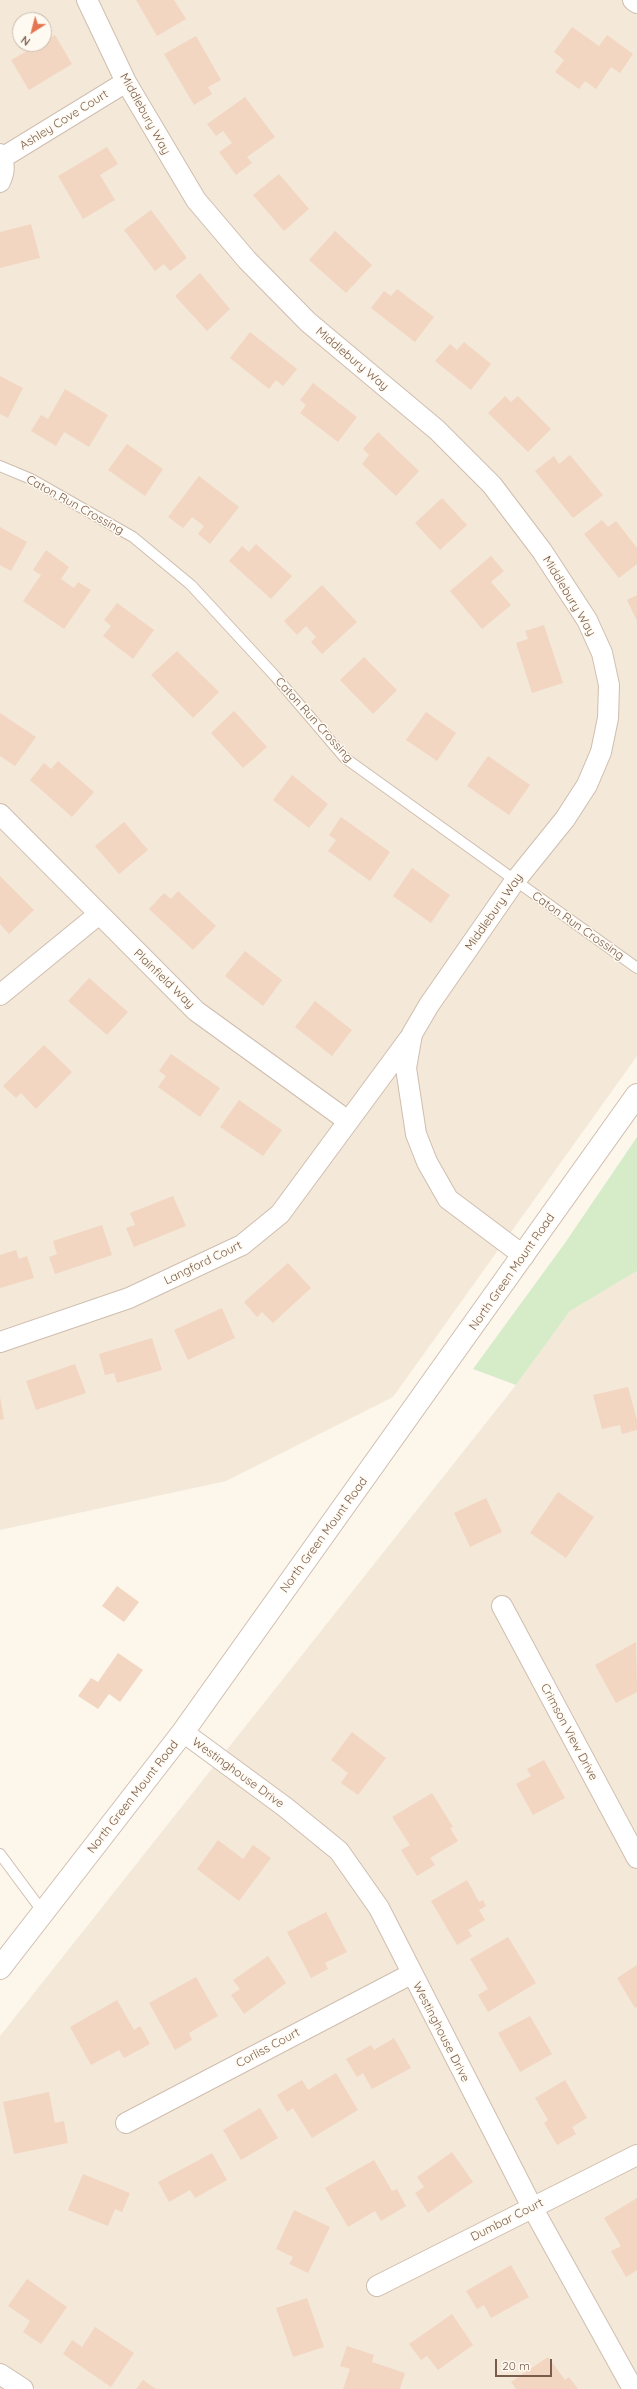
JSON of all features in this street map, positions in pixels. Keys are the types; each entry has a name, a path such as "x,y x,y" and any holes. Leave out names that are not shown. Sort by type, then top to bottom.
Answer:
{"street":[{"name":"Middlebury Way","path":"87,0 126,82 196,200 247,260 308,322 437,430 492,485 542,551 587,620 602,653 609,685 608,718 601,752 587,785 565,819 515,881 429,1005 412,1034 406,1068 416,1134 427,1162 448,1199 524,1256"},
{"name":"Ashley Cove Court","path":"0,182 4,173 1,156 126,82"},
{"name":"Plainfield Way","path":"0,814 196,1011 348,1121"},
{"path":"0,995 98,914"},
{"name":"Langford Court","path":"0,1342 129,1298 242,1245 280,1214 412,1034"},
{"name":"North Green Mount Road","path":"0,1968 183,1732 524,1256 637,1095"},
{"name":"Crimson View Drive","path":"502,1606 637,1858"},
{"name":"Westinghouse Drive","path":"183,1732 285,1807 339,1851 379,1908 411,1974 532,2207 633,2389"},
{"name":"Corliss Court","path":"126,2123 411,1974"},
{"name":"Dumbar Court","path":"377,2286 637,2155"},
{"path":"0,2374 23,2389"}],"lane":[{"name":"Caton Run Crossing","path":"0,466 31,479 133,537 191,585 275,676 345,758 637,968"},
{"path":"0,1854 44,1912"}],"shaded area":[{"path":"0,0 637,0 637,1056 393,1397 226,1481 0,1530"},
{"path":"637,1271 637,2389 0,2389 0,2036 516,1385 570,1311"}],"green space":[{"path":"637,1137 637,1271 570,1311 516,1385 473,1369 565,1243"}],"building":[{"path":"136,0 174,0 186,19 157,36"},
{"path":"572,27 599,46 607,35 633,54 620,73 611,67 596,89 585,81 579,89 555,72 564,60 554,52"},
{"path":"55,35 72,64 29,90 11,60 25,52 52,52 52,37"},
{"path":"196,36 221,80 208,87 212,94 194,105 164,54"},
{"path":"245,97 275,137 247,157 252,163 236,175 219,152 232,143 223,131 216,136 207,124"},
{"path":"107,147 118,164 100,175 115,200 83,219 58,176"},
{"path":"279,174 309,209 284,231 253,195"},
{"path":"151,210 187,258 170,271 164,264 155,271 124,230"},
{"path":"31,224 40,258 0,268 0,232"},
{"path":"335,231 372,265 346,293 309,260"},
{"path":"200,273 230,309 207,331 175,296"},
{"path":"397,289 434,317 415,342 371,308 384,291 391,296"},
{"path":"250,332 297,369 283,386 276,380 269,389 230,358"},
{"path":"464,342 491,364 471,390 435,361 450,344 457,350"},
{"path":"0,376 23,388 8,418 0,414"},
{"path":"313,383 357,417 338,442 300,413 306,405 300,400"},
{"path":"65,389 108,415 89,447 64,432 56,446 31,431 41,415 48,419"},
{"path":"505,396 511,402 518,396 551,429 528,452 488,413"},
{"path":"378,432 419,471 396,496 362,464 369,455 363,449"},
{"path":"127,444 163,469 145,496 108,470"},
{"path":"570,455 603,495 573,518 535,471 554,456 559,464"},
{"path":"199,476 239,507 210,544 198,534 204,526 192,517 183,528 168,517"},
{"path":"442,498 467,525 440,550 415,523"},
{"path":"602,520 608,527 616,521 637,548 637,564 619,578 584,534"},
{"path":"0,527 27,542 11,571 0,565"},
{"path":"256,544 292,576 271,599 229,561 242,546 249,552"},
{"path":"46,550 69,567 61,579 74,588 78,582 91,590 64,629 23,601 41,575 33,570"},
{"path":"491,556 504,571 491,582 511,605 482,629 450,591"},
{"path":"322,585 357,622 322,654 311,642 316,637 306,626 297,635 284,621"},
{"path":"637,595 637,621 627,600"},
{"path":"117,603 154,630 133,659 103,636 111,626 104,620"},
{"path":"544,625 563,683 532,693 516,643 528,639 525,631"},
{"path":"177,651 219,692 193,718 151,675"},
{"path":"364,657 397,690 373,714 340,680"},
{"path":"234,711 267,747 243,768 211,733"},
{"path":"426,712 456,733 437,761 406,740"},
{"path":"0,713 36,737 15,766 0,756"},
{"path":"488,756 530,785 509,815 467,786"},
{"path":"58,761 94,792 72,817 30,780 44,763 51,769"},
{"path":"292,775 328,804 309,828 273,800"},
{"path":"341,817 390,852 370,881 328,851 336,840 329,835"},
{"path":"124,822 148,850 119,874 95,846"},
{"path":"412,868 450,895 431,923 393,896"},
{"path":"0,876 34,910 9,934 0,924"},
{"path":"178,891 216,926 193,950 149,909 164,893 171,899"},
{"path":"245,951 282,980 263,1006 225,976"},
{"path":"89,978 128,1012 107,1035 68,1001"},
{"path":"315,1001 352,1030 332,1056 295,1027"},
{"path":"44,1045 72,1072 36,1109 21,1093 16,1098 3,1086"},
{"path":"171,1054 220,1088 200,1117 158,1087 166,1076 159,1071"},
{"path":"239,1100 282,1130 263,1156 220,1127"},
{"path":"173,1196 186,1226 134,1247 126,1228 135,1225 130,1213"},
{"path":"102,1225 112,1255 55,1274 49,1257 57,1254 53,1241"},
{"path":"16,1250 19,1259 27,1256 34,1278 0,1288 0,1255"},
{"path":"288,1263 311,1288 273,1323 262,1312 257,1317 244,1302"},
{"path":"222,1308 235,1338 188,1360 174,1330"},
{"path":"152,1338 162,1370 117,1383 114,1373 105,1375 99,1354"},
{"path":"75,1364 86,1393 36,1410 26,1381"},
{"path":"628,1387 637,1420 637,1430 622,1434 620,1425 602,1429 593,1395"},
{"path":"0,1397 4,1419 0,1420"},
{"path":"558,1492 594,1517 566,1558 530,1533"},
{"path":"486,1498 502,1532 470,1547 454,1513"},
{"path":"117,1586 139,1602 124,1622 102,1606"},
{"path":"636,1642 637,1692 616,1703 595,1665"},
{"path":"118,1653 143,1670 120,1702 109,1694 98,1709 78,1696 91,1678 98,1682"},
{"path":"352,1732 386,1758 358,1795 341,1783 348,1773 331,1760"},
{"path":"544,1760 565,1798 533,1815 516,1784 531,1776 527,1769"},
{"path":"432,1793 453,1827 450,1828 458,1841 430,1858 435,1865 417,1876 401,1850 410,1845 392,1817"},
{"path":"218,1840 243,1859 253,1845 271,1858 239,1901 197,1869"},
{"path":"467,1880 479,1902 483,1900 486,1906 479,1910 485,1920 468,1930 472,1936 457,1945 431,1901"},
{"path":"326,1912 347,1952 325,1963 328,1969 311,1978 287,1932"},
{"path":"508,1937 536,1983 488,2012 478,1995 488,1989 470,1959"},
{"path":"268,1956 286,1983 244,2014 231,1995 240,1989 233,1980"},
{"path":"637,1965 637,2007 635,2008 617,1978"},
{"path":"196,1977 218,2016 189,2033 192,2040 175,2050 149,2003"},
{"path":"117,2000 134,2030 140,2026 150,2044 124,2058 119,2050 91,2065 70,2027"},
{"path":"530,2016 552,2054 520,2072 498,2033"},
{"path":"394,2038 411,2068 372,2089 363,2073 357,2077 346,2059 371,2045 374,2050"},
{"path":"336,2073 358,2110 312,2138 293,2108 287,2112 277,2095 302,2080 308,2090"},
{"path":"565,2080 587,2118 572,2127 576,2134 557,2145 544,2123 548,2120 535,2098"},
{"path":"49,2092 55,2123 64,2121 68,2143 14,2154 3,2102"},
{"path":"260,2108 278,2138 241,2160 223,2130"},
{"path":"452,2152 473,2182 428,2213 415,2193 424,2187 417,2177"},
{"path":"212,2153 227,2180 195,2198 190,2190 169,2202 158,2182"},
{"path":"374,2160 392,2191 397,2189 406,2206 381,2221 375,2211 348,2227 325,2188"},
{"path":"83,2174 130,2193 122,2212 115,2209 108,2226 68,2210"},
{"path":"637,2198 637,2270 626,2277 611,2251 621,2246 604,2218"},
{"path":"294,2210 330,2227 308,2273 289,2264 293,2257 276,2249"},
{"path":"511,2265 529,2297 491,2318 484,2305 477,2309 466,2291"},
{"path":"27,2279 67,2307 41,2344 23,2332 30,2321 8,2306"},
{"path":"307,2298 324,2347 293,2357 276,2308"},
{"path":"452,2314 473,2345 438,2370 427,2356 421,2360 409,2344"},
{"path":"95,2327 134,2353 111,2387 63,2354 72,2340 82,2347"},
{"path":"347,2346 374,2355 372,2362 405,2373 400,2389 343,2389 350,2369 340,2366"},
{"path":"548,2357 565,2380 569,2377 578,2389 516,2389 511,2382"},
{"path":"143,2380 156,2389 136,2389"}]}
